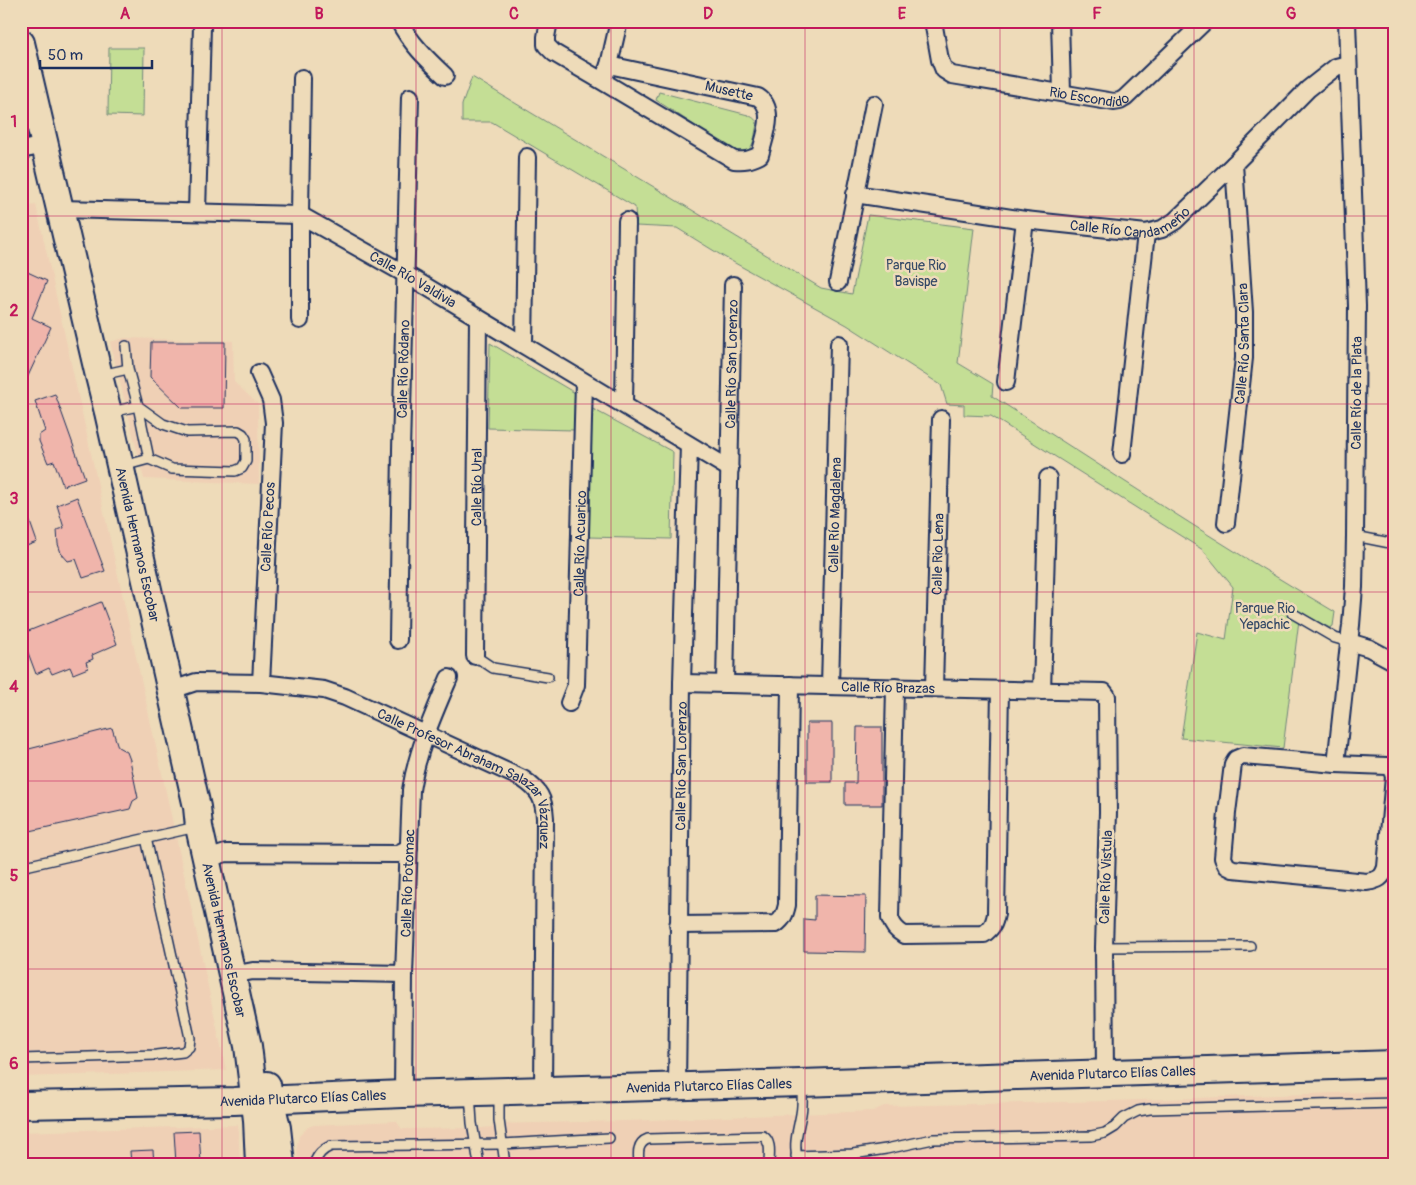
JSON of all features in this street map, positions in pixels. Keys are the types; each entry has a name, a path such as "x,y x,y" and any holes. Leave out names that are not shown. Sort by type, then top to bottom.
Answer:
{"main road":[{"name":"Avenida Hermanos Escobar","path":"23,60 33,148 60,209 172,690 197,807 199,827 248,1046 264,1075 263,1100 257,1120 259,1164"},
{"name":"Avenida Plutarco Elías Calles","path":"21,1105 263,1100 404,1094 1395,1064"},
{"name":"Avenida Hermanos Escobar","path":"263,1100 278,1128 281,1164"}],"street":[{"path":"196,212 202,26 200,21"},
{"path":"399,21 404,32 423,56 445,76"},
{"name":"Musette","path":"549,21 546,45 554,53 734,160 752,160 760,155 768,120 765,103 758,97 609,65"},
{"path":"602,81 609,65 619,21"},
{"name":"Rio Escondido","path":"933,21 940,60 944,70 952,75 1114,102 1126,98 1203,22"},
{"path":"1060,21 1062,92"},
{"name":"Calle Río de la Plata","path":"1336,764 1354,587 1355,536 1357,306 1346,21"},
{"name":"Calle Río Candameño","path":"855,194 1025,220 1146,233 1162,229 1175,221 1308,89 1336,67 1348,64"},
{"path":"300,320 302,78"},
{"name":"Calle Río Ródano","path":"398,640 410,97"},
{"path":"838,282 874,104"},
{"path":"524,345 526,156"},
{"name":"Calle Río Santa Clara","path":"1226,523 1244,358 1244,312 1234,164"},
{"name":"Calle Río Valdivia","path":"60,209 300,216 407,275 730,469"},
{"path":"1006,382 1025,220"},
{"path":"624,404 627,221"},
{"path":"1122,454 1146,233"},
{"name":"Calle Río San Lorenzo","path":"725,684 734,285"},
{"name":"Calle Río Ural","path":"475,656 478,318"},
{"name":"Calle Río Magdalena","path":"830,686 839,344"},
{"name":"Calle Río Pecos","path":"259,373 271,400 274,423 261,683"},
{"name":"Calle Río Acuarico","path":"569,703 576,686 584,382"},
{"name":"Calle Rio Lena","path":"934,688 941,419"},
{"name":"Calle Río San Lorenzo","path":"677,1086 682,683 689,445"},
{"path":"1042,690 1048,478"},
{"path":"1349,642 1369,648 1395,662"},
{"name":"Calle Río Potomac","path":"404,1094 404,974 411,790 426,735 449,678"},
{"name":"Calle Profesor Abraham Salazar Vázquez","path":"172,690 196,682 261,683 324,690 345,697 523,778 533,785 545,806 543,1091"},
{"name":"Calle Río Brazas","path":"682,683 1094,692"},
{"path":"678,925 776,924 785,915 787,905 790,685"},
{"path":"896,687 890,918 897,930 904,935 984,934 994,924 996,914 1000,690"},
{"name":"Calle Río Vistula","path":"1094,692 1104,692 1107,696 1108,812 1104,947 1105,1073"},
{"path":"1243,756 1336,764 1387,766 1392,770 1394,777 1386,867 1380,879 1367,882 1233,869 1227,866 1224,858 1227,813 1233,764 1236,759 1243,756"},
{"path":"207,859 226,853 397,854 409,848"},
{"path":"232,975 253,971 404,974"}],"lane":[{"path":"126,346 128,369 149,460"},
{"path":"98,376 128,369"},
{"path":"108,412 138,406 163,424 187,432 238,431 244,434 246,439 246,461 242,468 235,471 172,469 149,460 120,466"},
{"path":"1355,536 1395,544"},
{"path":"1292,613 1335,638 1349,642"},
{"path":"475,656 493,668 548,677"},
{"path":"21,867 199,827"},
{"path":"21,1059 156,1055 183,1052 189,1047 190,1038 146,838"},
{"path":"1104,947 1250,946"},
{"path":"801,1083 802,1107 796,1138 798,1160 886,1149 933,1139 1091,1136 1115,1127 1124,1118 1138,1110 1395,1103"},
{"path":"498,1092 505,1164"},
{"path":"470,1093 472,1123 479,1164"},
{"path":"638,1164 640,1144 648,1139 764,1136 768,1139 769,1143 769,1164"},
{"path":"314,1164 317,1156 331,1146 502,1144 609,1138"},
{"path":"852,1154 853,1164"}],"shaded area":[{"path":"36,205 226,1070 21,1077 21,207"},
{"path":"124,338 233,341 234,382 258,404 259,484 144,479 110,342"},
{"path":"1395,1091 1395,1164 298,1164 297,1146 299,1136 308,1127 314,1125 396,1121 402,1129 481,1128 493,1127 492,1124 626,1121 873,1111 884,1106 1111,1101"},
{"path":"238,1125 240,1164 21,1164 21,1132"}],"green space":[{"path":"109,48 144,48 143,116 108,115"},
{"path":"472,77 821,288 852,294 868,215 974,228 958,363 993,384 992,396 1206,533 1335,612 1333,626 1330,628 1300,612 1283,748 1181,738 1197,632 1226,640 1233,587 1203,550 991,416 964,415 964,405 947,404 941,385 847,325 724,257 677,228 636,226 635,207 492,122 462,122 462,105"},
{"path":"659,92 752,117 757,123 754,140 750,148 742,152 732,150 656,100"},
{"path":"490,343 575,393 574,430 488,428"},
{"path":"591,408 673,452 671,539 588,537"}],"building":[{"path":"21,269 47,281 32,318 51,327 21,391"},
{"path":"151,342 225,342 224,408 182,408 150,377"},
{"path":"55,394 85,478 63,486 54,461 48,463 39,441 39,435 45,431 35,401"},
{"path":"77,497 105,571 83,578 76,559 68,561 61,553 58,544 57,530 64,528 57,505"},
{"path":"21,502 23,502 37,542 21,548"},
{"path":"101,602 117,644 92,655 93,659 86,662 88,668 73,674 70,667 52,674 49,668 36,674 21,634"},
{"path":"807,723 832,723 832,782 807,782"},
{"path":"857,727 882,727 882,805 845,805 845,783 856,783"},
{"path":"112,728 118,747 127,752 130,760 138,798 133,801 130,809 21,833 21,751"},
{"path":"815,895 866,896 865,952 804,951 804,919 815,920"},
{"path":"199,1131 201,1164 176,1164 174,1132"},
{"path":"153,1150 154,1164 131,1164 130,1151"}],"park label":[{"name":"Parque Rio Bavispe","path":"916,274"},
{"name":"Parque Rio Yepachic","path":"1265,616"}]}
